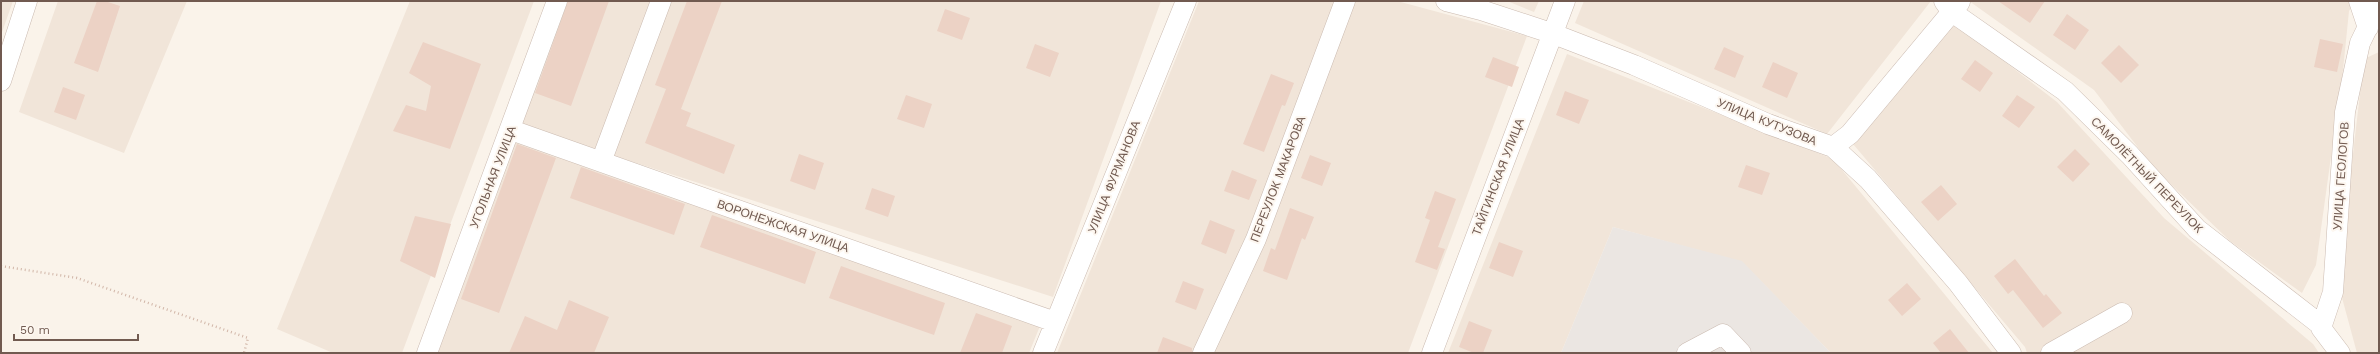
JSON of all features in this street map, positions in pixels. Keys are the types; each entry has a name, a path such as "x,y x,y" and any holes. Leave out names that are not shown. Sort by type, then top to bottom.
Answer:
{"street":[{"path":"1,81 27,1"},
{"name":"УГОЛЬНАЯ УЛИЦА","path":"427,353 511,130 557,1"},
{"path":"602,162 661,1"},
{"name":"УЛИЦА ФУРМАНОВА","path":"1043,353 1186,1"},
{"name":"ПЕРЕУЛОК МАКАРОВА","path":"1203,353 1256,239 1345,1"},
{"name":"УЛИЦА КУТУЗОВА","path":"1446,1 1481,10 1551,33 1634,65 1768,124 1832,147 1868,179 1958,283 2011,353"},
{"name":"ТАЙГИНСКАЯ УЛИЦА","path":"1432,353 1551,33 1565,1"},
{"path":"2359,1 2369,37"},
{"name":"УЛИЦА ГЕОЛОГОВ","path":"2322,327 2333,292 2345,112 2379,4"},
{"name":"САМОЛЁТНЫЙ ПЕРЕУЛОК","path":"1832,147 1850,134 1952,5 2065,90 2130,155 2197,229 2322,327 2340,353"},
{"name":"ВОРОНЕЖСКАЯ УЛИЦА","path":"511,130 1055,322"},
{"path":"2051,353 2122,313"},
{"path":"1687,353 1722,334 1741,353"}],"path":[{"path":"1,266 77,278 248,338 244,353"}],"shaded area":[{"path":"1,1 13,1 1,35"},
{"path":"58,1 187,1 124,153 19,112"},
{"path":"410,1 534,1 402,353 333,353 277,329"},
{"path":"567,1 1161,1 1053,297 518,125"},
{"path":"1199,1 1397,1 1527,36 1408,353 1057,353"},
{"path":"1507,1 1539,1 1534,12"},
{"path":"1584,1 1931,1 1827,134 1575,23"},
{"path":"1969,1 2355,1 2349,11 2343,70 2316,265 2302,293 2230,241 2153,167 2094,90"},
{"path":"1953,22 2057,102 2164,218 2313,344 2319,353 2027,353 2025,347 1853,144"},
{"path":"2379,52 2379,353 2357,353 2338,283 2364,59"},
{"path":"1567,54 1833,159 1993,353 1831,353 1742,262 1613,227 1561,353 1448,353"},
{"path":"516,138 1040,326 1029,353 435,353"},
{"path":"1613,227 1742,261 1831,353 1561,353"}],"building":[{"path":"97,1 105,1 120,6 98,72 74,63"},
{"path":"568,1 609,1 571,106 535,93"},
{"path":"687,1 722,1 681,109 691,113 686,126 735,145 724,174 645,143 666,89 655,85"},
{"path":"1998,1 2045,1 2030,23"},
{"path":"945,9 970,18 962,40 937,31"},
{"path":"2067,14 2089,30 2075,50 2053,35"},
{"path":"2320,39 2343,44 2337,72 2314,67"},
{"path":"423,42 481,64 450,149 393,131 406,105 426,111 431,86 409,73"},
{"path":"1035,44 1059,53 1050,77 1026,68"},
{"path":"2119,45 2139,65 2121,83 2101,63"},
{"path":"1724,47 1744,56 1735,78 1714,69"},
{"path":"1493,57 1519,67 1512,87 1485,77"},
{"path":"1975,60 1993,73 1980,92 1961,79"},
{"path":"1773,62 1798,73 1787,98 1762,87"},
{"path":"1271,74 1294,83 1285,106 1282,105 1264,152 1243,144"},
{"path":"63,87 85,95 76,120 54,112"},
{"path":"1565,91 1589,100 1579,124 1556,115"},
{"path":"906,95 932,104 924,128 897,119"},
{"path":"2017,95 2035,107 2019,128 2002,116"},
{"path":"517,144 556,158 499,313 461,299"},
{"path":"2075,149 2090,164 2073,182 2057,167"},
{"path":"799,154 824,163 815,190 790,181"},
{"path":"1310,155 1331,163 1322,186 1301,178"},
{"path":"1746,165 1770,173 1762,195 1738,187"},
{"path":"581,167 685,204 674,235 570,198"},
{"path":"1232,170 1257,180 1249,200 1224,191"},
{"path":"1941,185 1957,204 1938,221 1921,202"},
{"path":"872,188 895,196 888,217 865,209"},
{"path":"1435,191 1456,199 1438,247 1445,249 1437,270 1415,262 1430,220 1425,218"},
{"path":"1290,208 1314,217 1305,240 1302,238 1287,280 1263,271 1271,248 1275,250"},
{"path":"712,215 816,252 805,284 700,247"},
{"path":"415,216 451,224 435,278 400,261"},
{"path":"1210,220 1235,230 1226,254 1201,244"},
{"path":"1499,242 1523,251 1513,277 1489,268"},
{"path":"2015,259 2044,296 2046,294 2062,313 2043,328 2013,290 2008,294 1994,276"},
{"path":"841,266 945,303 934,335 829,298"},
{"path":"1183,281 1204,289 1196,310 1175,302"},
{"path":"1907,283 1921,299 1902,316 1888,300"},
{"path":"569,300 609,317 594,353 509,353 525,316 557,330"},
{"path":"976,313 1012,326 1002,353 960,353"},
{"path":"1469,321 1492,330 1483,353 1474,353 1459,347"},
{"path":"1950,329 1969,353 1941,353 1933,343"},
{"path":"1163,337 1192,348 1192,353 1157,353"}]}
